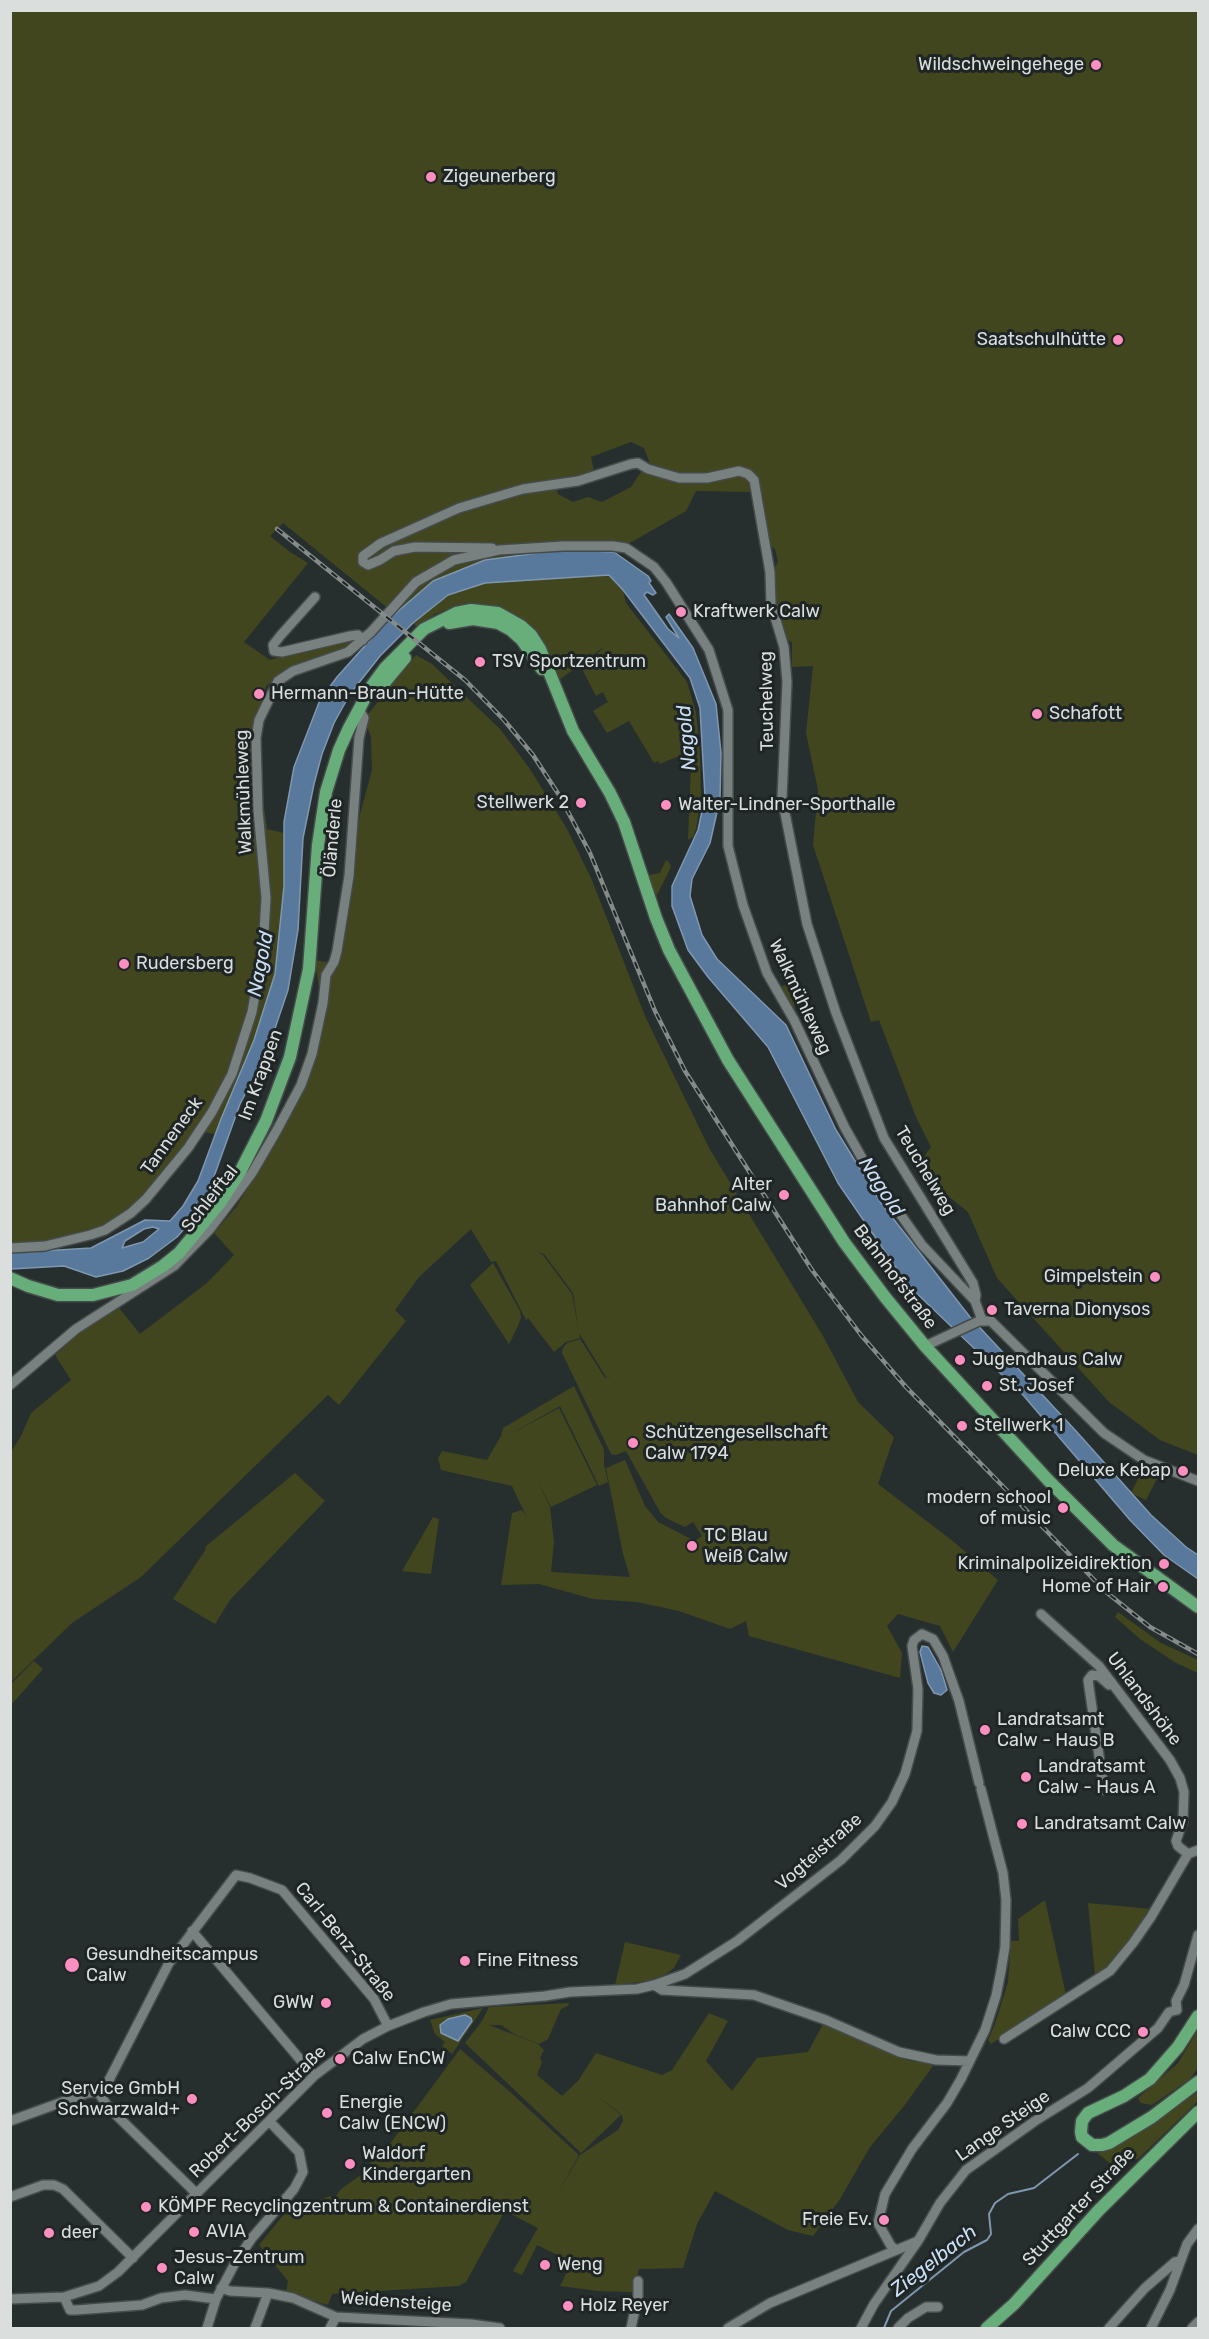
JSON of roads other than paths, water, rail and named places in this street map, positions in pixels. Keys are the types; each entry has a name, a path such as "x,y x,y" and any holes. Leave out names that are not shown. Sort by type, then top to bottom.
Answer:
{"main road":[{"name":"Im Krappen","path":"10,1278 58,1295 93,1295 132,1285 163,1266 194,1237 220,1203 240,1172 266,1121 290,1057 309,969 318,845 326,792 339,750 361,707 423,639 435,630 460,620 486,620 511,630 531,651 553,684 573,731 610,793 624,822 651,901"},
{"name":"Bahnhofstraße","path":"651,901 669,950 745,1088 844,1242 885,1297 925,1346 1048,1480 1113,1545 1198,1607"},
{"name":"Stuttgarter Straße","path":"1197,2019 1178,2047 1150,2079 1131,2092 1088,2113 1082,2121 1082,2137 1092,2145 1109,2143 1152,2117 1198,2082"},
{"name":"Stuttgarter Straße","path":"987,2328 1014,2304 1099,2210 1198,2112"}],"street":[{"name":"Teuchelweg","path":"499,550 496,548 415,547 394,551 368,565 363,562 363,556 381,543 459,508 523,489 578,481 631,464 638,463 648,469 679,478 707,478 739,471 748,474 754,480 770,572 771,604 784,647 787,682 782,798 807,924 836,1013 884,1138 973,1283 975,1301"},
{"name":"Walkmühleweg","path":"263,950 266,898 258,810 256,738 259,720 278,681 293,671 348,652 363,640 416,582 454,560 499,550 563,546 626,548 654,567 705,641 728,710 728,846 738,886 767,973 794,1020 845,1128 867,1167 922,1245 975,1301 980,1321"},
{"path":"315,597 280,635 273,645 274,651 358,635 363,640"},
{"name":"Öländerle","path":"326,975 334,962 337,951 349,876 359,738 364,718 361,707"},
{"name":"Tanneneck","path":"10,1248 45,1246 105,1230 131,1213 146,1199 188,1148 212,1112 232,1074 252,1012 263,950"},
{"path":"309,969 326,975"},
{"name":"Schleiftal","path":"10,1385 76,1329 131,1296 174,1266 210,1229 252,1173 301,1084 312,1054 323,1003 326,975"},
{"path":"925,1346 980,1321 996,1324 1084,1414 1128,1451 1156,1466 1198,1481"},
{"name":"Uhlandshöhe","path":"1041,1614 1099,1666 1128,1702 1180,1778 1185,1806 1176,1841 1178,1846 1188,1854"},
{"name":"Vogteistraße","path":"654,1985 685,1974 737,1941 841,1860 885,1813 898,1791 912,1755 918,1712 917,1672 912,1646 914,1640 922,1634 933,1639 944,1656 957,1695 1003,1874 1006,1900 1005,1947 996,1996 985,2030 970,2061 947,2103 912,2149 885,2194 878,2223 895,2249"},
{"path":"1104,1790 1088,1680 1092,1675 1099,1676 1123,1701 1128,1702"},
{"path":"1004,2039 1110,1971 1152,1917 1188,1854 1198,1850"},
{"name":"Carl-Benz-Straße","path":"192,1931 237,1875 282,1890 374,1999 388,2026"},
{"path":"10,2121 87,2093 98,2092 106,2086 163,1973 192,1931 314,2076"},
{"path":"1197,2019 1177,2010 1176,2001 1184,1985 1198,1935"},
{"path":"154,1968 163,1973"},
{"path":"654,1985 662,1990 757,1996 811,2014 899,2052 936,2060 970,2061"},
{"name":"Robert-Bosch-Straße","path":"10,2299 64,2297 99,2286 133,2258 314,2076 341,2054 388,2026 424,2012 474,2001 570,1992 637,1989 654,1985"},
{"name":"Lange Steige","path":"861,2328 874,2304 918,2241 940,2203 966,2170 1035,2121 1088,2088 1158,2028 1169,2012 1177,2010"},
{"name":"Robert-Bosch-Straße","path":"98,2092 108,2108 197,2194"},
{"path":"207,2328 221,2288 252,2238 294,2189 303,2172 298,2152 268,2121"},
{"path":"10,2197 43,2185 63,2189 133,2258"},
{"path":"1151,2328 1170,2290 1187,2244 1198,2229"},
{"path":"728,2328 770,2303 918,2241"},
{"path":"1109,2328 1146,2288 1175,2262 1180,2261"},
{"path":"631,2328 638,2296 638,2281"},
{"name":"Weidensteige","path":"221,2288 293,2298 336,2317 471,2324 500,2328"},
{"path":"255,2328 268,2293"},
{"path":"64,2297 70,2310 142,2305 167,2297 191,2296 216,2299"},
{"path":"898,2328 908,2318 926,2307 938,2307"},
{"path":"330,2328 336,2317"},
{"path":"1192,2328 1198,2322"}],"water":[{"path":"561,550 614,552 648,576 651,581 649,583 656,593 653,595 647,592 644,595 668,629 679,638 666,617 669,614 693,648 716,704 721,753 720,799 710,843 692,879 690,896 702,935 717,959 786,1025 836,1130 881,1203 970,1317 1151,1515 1198,1555 1198,1579 1164,1555 1130,1520 1023,1395 908,1285 838,1183 768,1047 688,950 672,906 672,886 698,830 705,797 700,708 690,678 609,575 485,583 448,595 413,623 380,656 350,694 334,723 322,754 303,838 298,930 288,990 267,1052 240,1104 207,1196 198,1213 177,1237 149,1258 123,1271 96,1277 64,1266 11,1269 10,1253 91,1248 145,1220 170,1221 183,1206 198,1181 254,1040 275,974 284,886 284,822 294,767 320,700 337,677 388,620 433,581 485,560","holes":["153,1227 159,1229 143,1242 122,1248 125,1241 144,1229"]},
{"path":"922,1646 928,1647 941,1670 947,1690 941,1695 934,1693 928,1683 920,1652"},
{"path":"465,2015 472,2021 458,2041 441,2033 440,2025 448,2019"}],"waterway":[{"name":"Ziegelbach","path":"884,2328 891,2311 964,2252 987,2240 991,2234 989,2214 995,2203 1008,2194 1034,2188 1078,2154"}],"railway":[{"path":"277,529 465,680 504,720 533,755 559,795 590,853 655,1011 685,1071 812,1270 861,1335 906,1387 1106,1592 1150,1627 1198,1654"}],"place":[{"name":"Wildschweingehege","path":"1096,65"},
{"name":"Zigeunerberg","path":"431,177"},
{"name":"Saatschulhütte","path":"1118,340"},
{"name":"Kraftwerk Calw","path":"681,612"},
{"name":"TSV Sportzentrum","path":"480,662"},
{"name":"Hermann-Braun-Hütte","path":"259,694"},
{"name":"Schafott","path":"1037,714"},
{"name":"Stellwerk 2","path":"581,803"},
{"name":"Walter-Lindner-Sporthalle","path":"666,805"},
{"name":"Rudersberg","path":"124,964"},
{"name":"Alter Bahnhof Calw","path":"784,1195"},
{"name":"Gimpelstein","path":"1155,1277"},
{"name":"Taverna Dionysos","path":"992,1310"},
{"name":"Jugendhaus Calw","path":"960,1360"},
{"name":"St. Josef","path":"987,1386"},
{"name":"Stellwerk 1","path":"962,1426"},
{"name":"Schützengesellschaft Calw 1794","path":"633,1443"},
{"name":"Deluxe Kebap","path":"1183,1471"},
{"name":"modern school of music","path":"1063,1508"},
{"name":"TC Blau Weiß Calw","path":"692,1546"},
{"name":"Kriminalpolizeidirektion","path":"1164,1564"},
{"name":"Home of Hair","path":"1163,1587"},
{"name":"Landratsamt Calw - Haus B","path":"985,1730"},
{"name":"Landratsamt Calw - Haus A","path":"1026,1777"},
{"name":"Landratsamt Calw","path":"1022,1824"},
{"name":"Fine Fitness","path":"465,1961"},
{"name":"Gesundheitscampus Calw","path":"72,1965"},
{"name":"GWW","path":"326,2003"},
{"name":"Calw CCC","path":"1143,2032"},
{"name":"Calw EnCW","path":"340,2059"},
{"name":"Service GmbH Schwarzwald+","path":"192,2099"},
{"name":"Energie Calw (ENCW)","path":"327,2113"},
{"name":"Waldorf Kindergarten","path":"350,2164"},
{"name":"KÖMPF Recyclingzentrum & Containerdienst","path":"146,2207"},
{"name":"Freie Ev.","path":"884,2220"},
{"name":"AVIA","path":"194,2232"},
{"name":"deer","path":"49,2233"},
{"name":"Weng","path":"545,2265"},
{"name":"Jesus-Zentrum Calw","path":"162,2268"},
{"name":"Holz Reyer","path":"568,2306"}],"water label":[{"name":"Nagold","path":"687,738"},
{"name":"Nagold","path":"261,964"},
{"name":"Nagold","path":"881,1187"}]}
